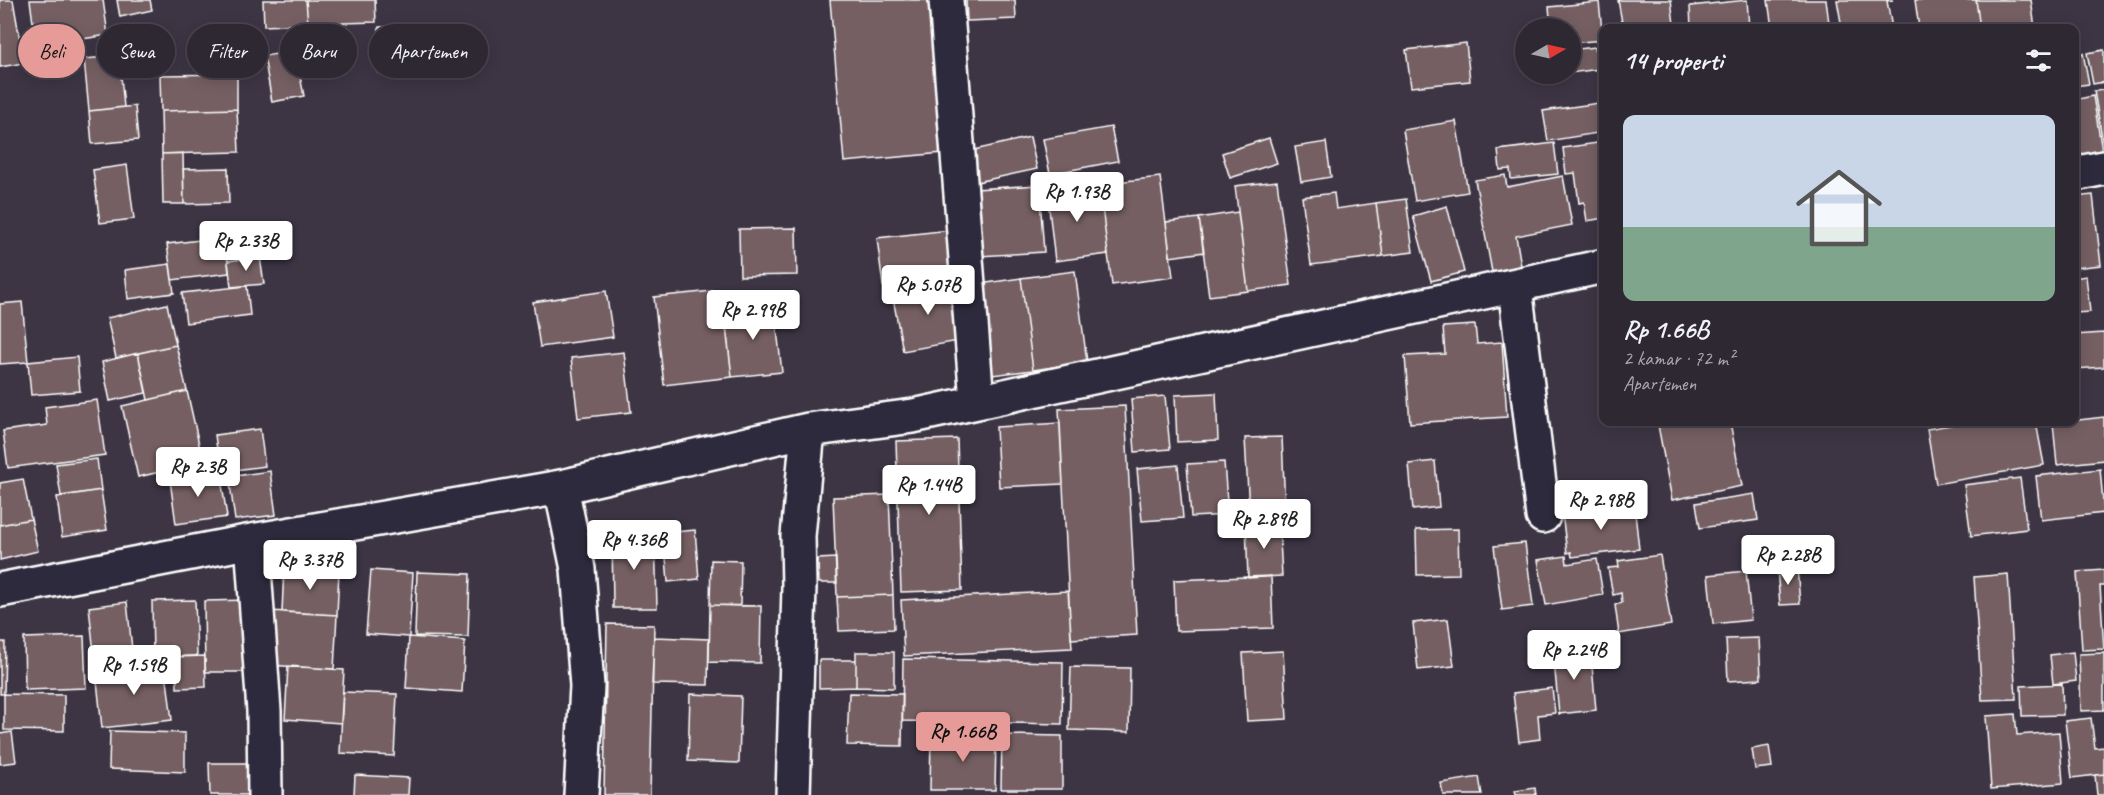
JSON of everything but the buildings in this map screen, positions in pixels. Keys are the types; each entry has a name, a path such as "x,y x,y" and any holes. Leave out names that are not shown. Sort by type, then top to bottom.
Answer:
{"street":[{"path":"946,0 977,401"},
{"path":"2079,173 2104,168"},
{"path":"0,590 252,541 561,487 808,430 913,416 1599,267"},
{"path":"1515,287 1543,516"},
{"path":"793,795 799,586 798,536 808,430"},
{"path":"561,487 578,569 587,686 581,795"},
{"path":"252,541 264,711 265,795"}]}
